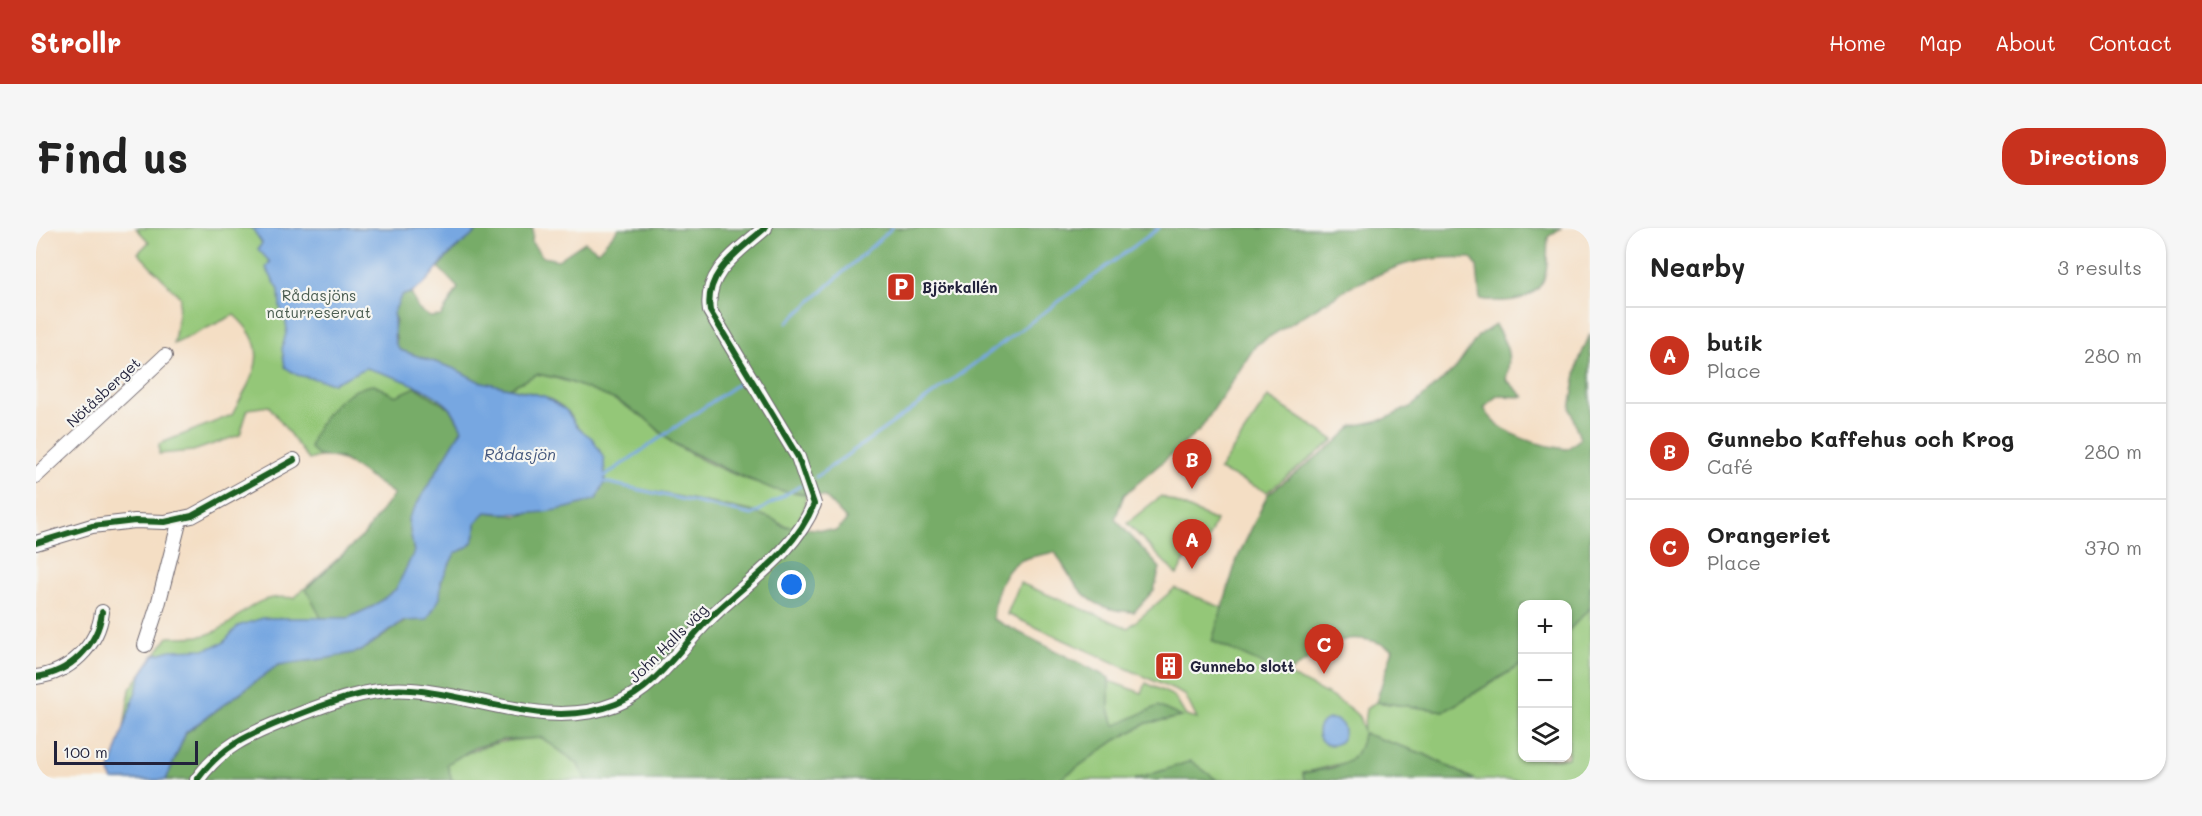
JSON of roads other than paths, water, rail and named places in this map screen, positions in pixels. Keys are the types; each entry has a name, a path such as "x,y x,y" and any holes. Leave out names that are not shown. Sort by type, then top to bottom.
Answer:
{"street":[{"name":"John Halls väg","path":"196,780 228,746 251,734 302,713 369,693 410,689 568,715 590,713 617,704 640,691 656,676 707,620 779,556 802,529 814,504 798,457 710,311 708,294 712,280 740,250 765,228"},
{"name":"Nötåsberget","path":"36,476 165,356"},
{"path":"36,543 110,523 180,519 214,506 294,460"},
{"path":"145,645 158,605 180,519"},
{"path":"36,677 56,672 78,657 94,639 102,612"}],"water":[{"name":"Rådasjön","path":"252,228 480,228 448,255 421,286 401,296 393,314 395,342 400,350 455,369 478,381 544,396 566,410 579,429 592,438 604,459 605,482 596,499 569,508 514,514 486,512 476,522 474,539 469,546 455,553 441,581 440,598 427,620 403,621 361,651 278,665 186,732 166,780 113,780 109,773 142,673 154,655 171,650 206,649 223,643 238,626 263,618 348,618 374,606 396,589 414,552 408,519 462,429 452,411 443,401 411,383 387,374 366,368 334,383 297,375 285,367 282,349 287,329 285,317 280,308 279,290 266,268 270,262 258,249 262,243"},
{"path":"1331,719 1340,723 1344,732 1340,741 1331,745 1322,741 1318,732 1322,723"}],"waterway":[{"path":"787,323 892,228"},
{"path":"816,477 1159,228"},
{"path":"605,476 739,383"},
{"path":"605,482 752,515 800,486"},
{"path":"1578,780 1590,767"}],"place":[{"name":"Björkallén","path":"901,287"},
{"name":"Gunnebo Kaffehus och Krog","path":"1192,489"},
{"name":"butik","path":"1192,569"},
{"name":"Gunnebo slott","path":"1169,666"},
{"name":"Orangeriet","path":"1324,674"}],"park label":[{"name":"Rådasjöns naturreservat","path":"319,304"}]}
